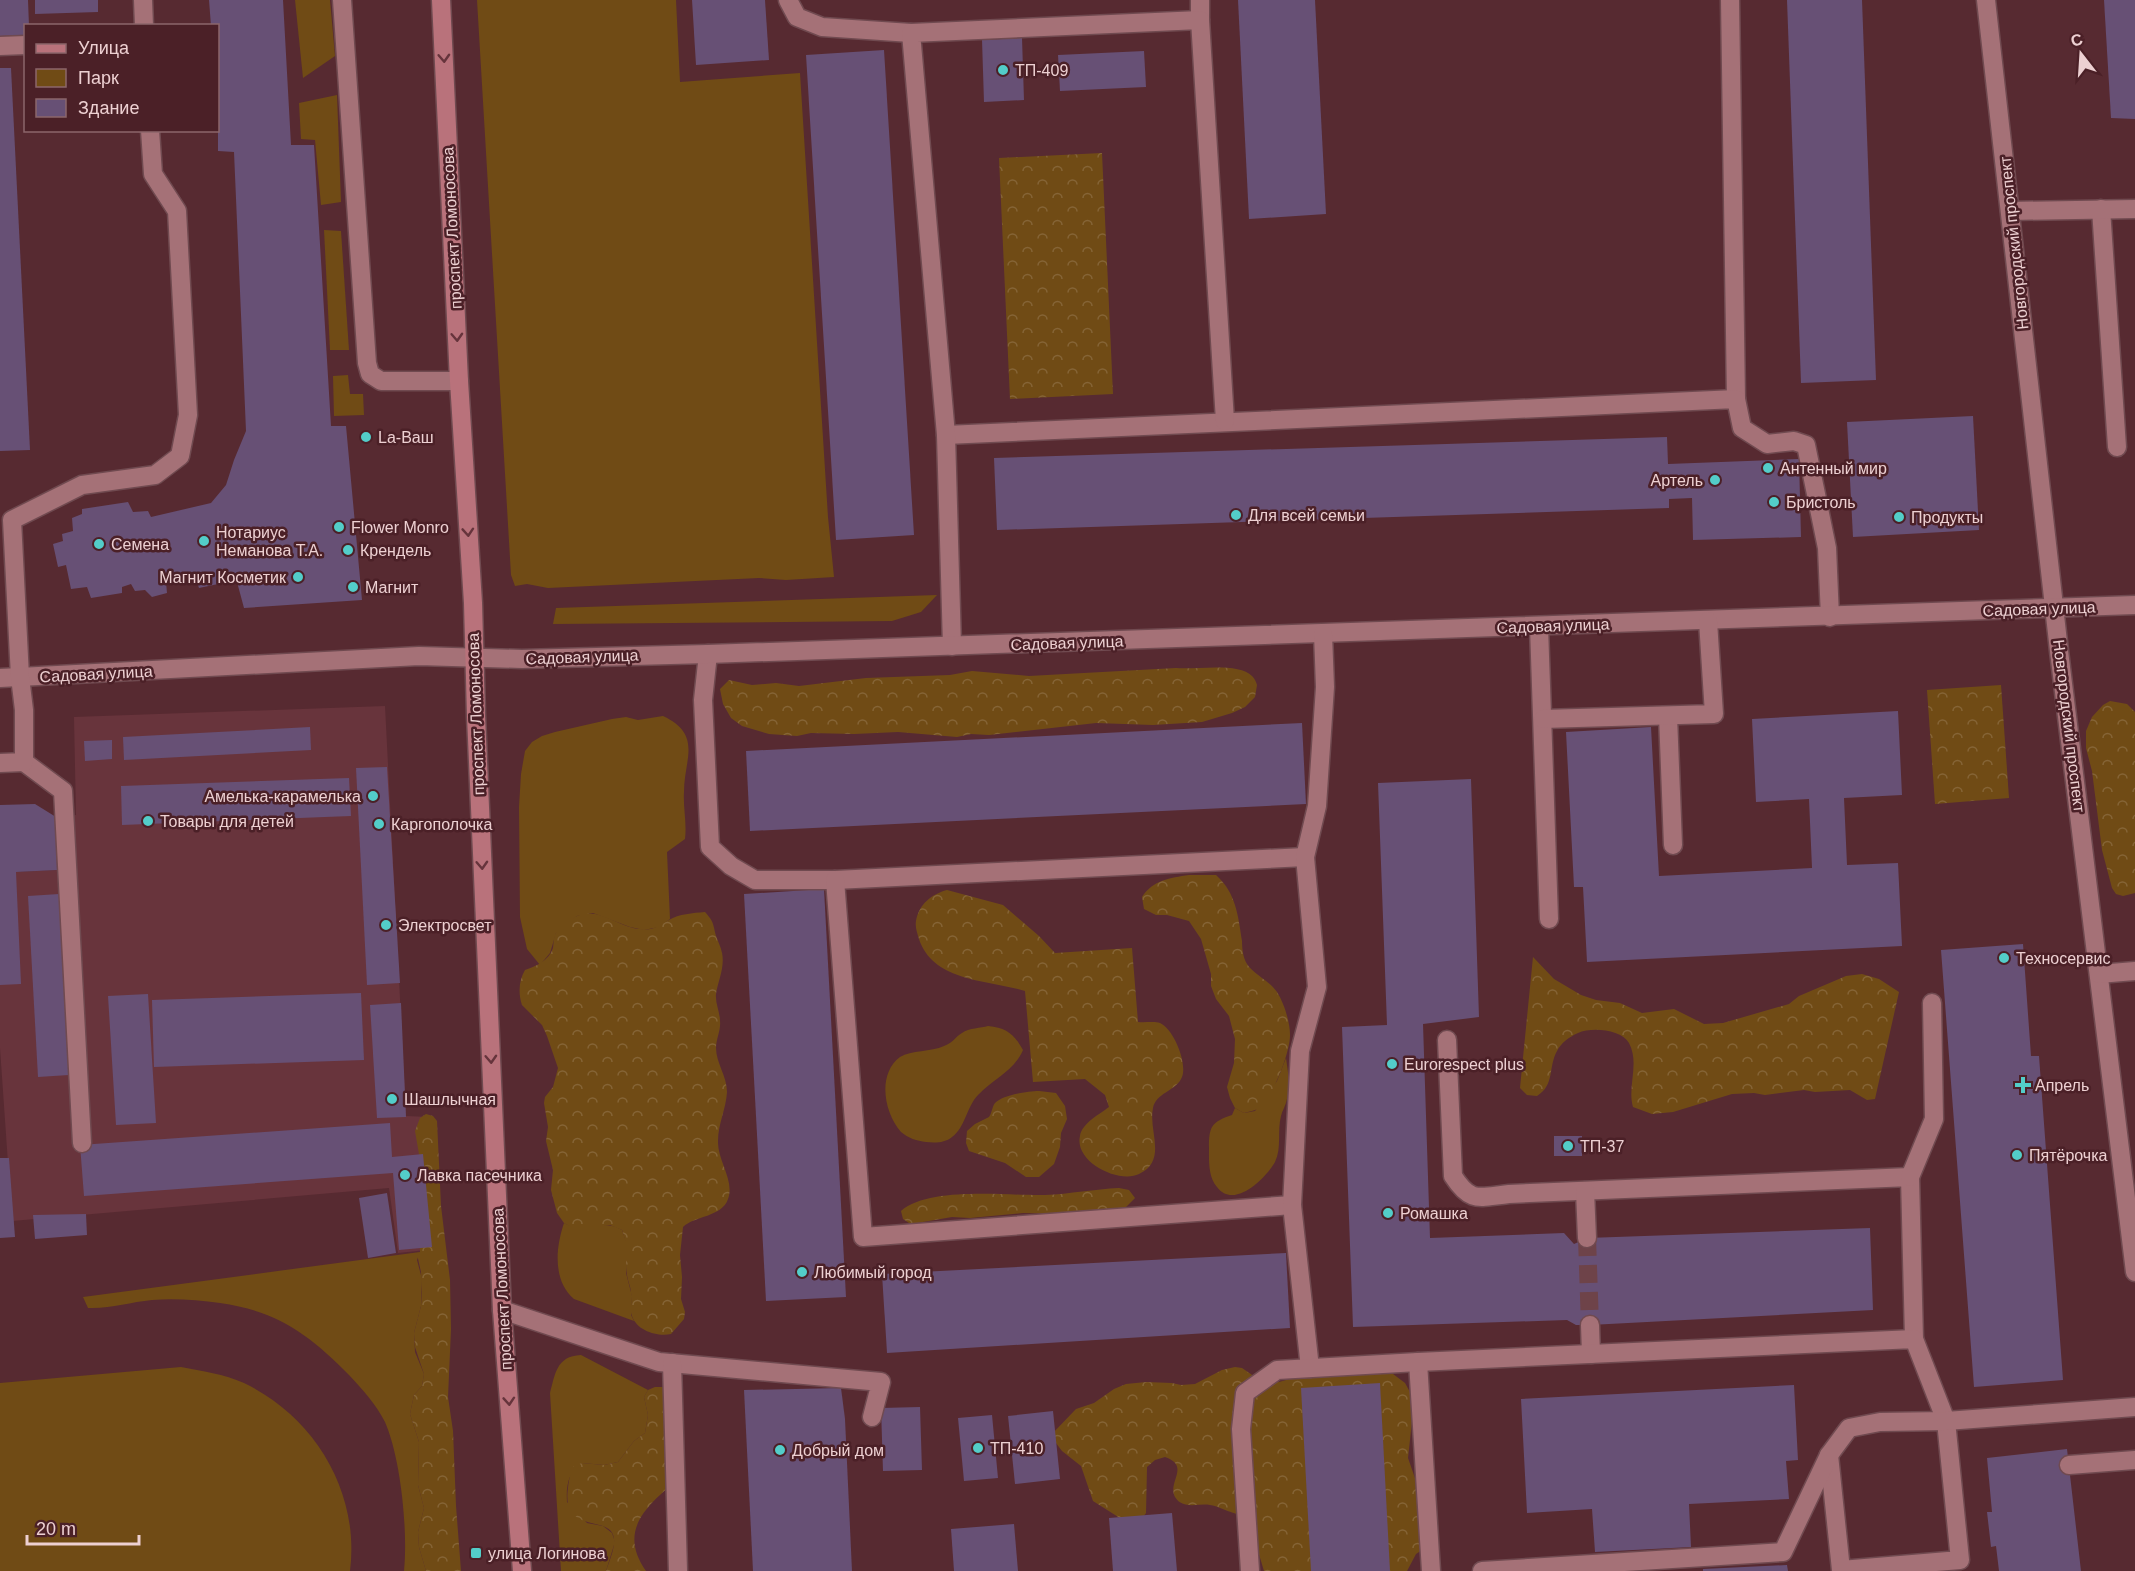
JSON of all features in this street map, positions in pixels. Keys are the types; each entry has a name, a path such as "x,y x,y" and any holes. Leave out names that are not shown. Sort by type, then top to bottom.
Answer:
{"main road":[{"name":"проспект Ломоносова","path":"441,0 459,381 473,603 502,1310 522,1571"}],"street":[{"path":"143,0 144,24"},
{"path":"342,0 366,351 370,374 381,381 459,381"},
{"path":"788,0 797,16 822,27 911,33 1200,20"},
{"path":"1200,0 1225,421"},
{"path":"1730,0 1736,399 1742,428 1767,444 1794,441 1806,445 1827,548 1830,617"},
{"name":"Новгородский проспект","path":"1986,0 2054,609 2135,1272"},
{"path":"911,33 946,435 952,646"},
{"path":"0,46 24,45"},
{"path":"24,762 24,710 6,520 82,485 155,475 180,456 188,415 177,211 153,174 150,132"},
{"path":"2101,209 2117,447"},
{"path":"2010,211 2135,209"},
{"path":"946,435 1736,399"},
{"name":"Садовая улица","path":"0,678 419,656 474,659 708,654 2135,605"},
{"path":"1543,720 1714,714 1708,621"},
{"path":"1539,627 1548,919"},
{"path":"1310,1368 1292,1205 1300,1051 1317,987 1305,857 1317,806 1325,687 1323,634"},
{"path":"708,654 703,700 711,847 731,866 754,880 835,880 1305,857"},
{"path":"1668,716 1673,845"},
{"path":"0,763 24,762 63,791 82,1143"},
{"path":"835,880 862,1237 1292,1205"},
{"path":"2099,974 2135,971"},
{"path":"1829,1455 1840,1570 1960,1560 1946,1421 1914,1339 1910,1177 1934,1119 1932,1003"},
{"path":"1447,1040 1453,1176 1463,1191 1475,1198 1910,1177"},
{"path":"1585,1191 1587,1238"},
{"path":"502,1310 659,1362 881,1382 872,1417"},
{"path":"1590,1325 1591,1354"},
{"path":"1250,1571 1241,1429 1245,1393 1276,1370 1914,1339"},
{"path":"1418,1362 1431,1571"},
{"path":"672,1363 678,1571"},
{"path":"1482,1571 1783,1552 1829,1455 1849,1428 1880,1422 1946,1421 2135,1407"},
{"path":"2069,1465 2135,1460"}],"shaded area":[{"path":"385,706 406,1116 429,1117 436,1249 398,1253 389,1188 12,1221 0,1048 0,985 16,872 57,870 56,817 76,815 74,717"}],"green space":[{"path":"295,0 330,0 335,56 303,78"},
{"path":"477,0 676,0 680,82 800,73 828,517 834,577 786,580 759,578 548,588 527,584 515,586 511,575"},
{"path":"337,95 341,202 321,205 315,140 301,139 299,103"},
{"path":"1102,153 1113,394 1010,399 999,158"},
{"path":"324,230 341,231 349,350 330,350"},
{"path":"348,375 350,394 363,394 364,415 334,416 333,376"},
{"path":"937,595 921,612 892,621 553,624 556,608"},
{"path":"1176,668 1227,668 1246,672 1252,676 1257,685 1255,697 1245,707 1202,722 1153,725 1096,723 957,737 898,732 811,733 797,736 769,734 742,726 731,718 723,704 720,689 729,680 752,685 776,683 799,686 866,678 950,675 972,671 1029,676"},
{"path":"2001,685 2009,798 1935,804 1927,690"},
{"path":"2110,701 2127,704 2135,712 2135,893 2123,896 2116,894 2112,888 2102,850 2092,771 2086,748 2086,731 2092,717"},
{"path":"663,716 683,731 688,749 684,792 685,839 667,852 670,919 659,927 644,930 593,913 577,916 556,933 550,953 540,965 527,949 520,917 519,807 525,751 532,742 555,732 612,719 626,717 638,720"},
{"path":"1189,875 1216,875 1228,889 1237,913 1246,962 1277,992 1288,1019 1289,1042 1285,1061 1277,1080 1262,1105 1244,1113 1235,1108 1227,1087 1234,1063 1235,1039 1229,1016 1216,999 1211,986 1211,974 1201,939 1189,921 1167,915 1156,915 1144,909 1142,897 1151,887 1169,879"},
{"path":"947,890 1003,905 1055,953 1132,948 1138,1022 1158,1022 1165,1027 1179,1048 1183,1066 1181,1079 1158,1099 1153,1108 1155,1153 1148,1168 1139,1174 1120,1176 1100,1168 1084,1154 1080,1146 1081,1131 1092,1119 1109,1107 1105,1095 1085,1079 1033,1082 1025,991 964,977 936,964 926,953 916,930 918,915 927,901"},
{"path":"705,912 713,923 723,958 716,994 720,1024 716,1048 727,1092 719,1129 718,1148 730,1192 725,1205 720,1209 683,1227 680,1255 684,1319 671,1334 660,1335 638,1326 632,1316 631,1291 626,1269 626,1244 622,1230 610,1225 575,1229 564,1223 557,1213 551,1190 553,1170 546,1141 548,1127 544,1103 545,1097 553,1087 558,1068 542,1025 522,1005 520,987 525,970 545,960 551,953 557,931 575,917 583,914 599,915 632,927 648,929 655,928 677,916"},
{"path":"1533,957 1554,979 1581,995 1596,1000 1620,1003 1642,1013 1674,1009 1704,1024 1723,1023 1789,1004 1799,996 1846,976 1862,974 1879,979 1899,992 1875,1099 1867,1100 1850,1090 1815,1092 1804,1090 1765,1095 1732,1094 1673,1112 1652,1114 1633,1107 1631,1091 1634,1067 1629,1043 1625,1038 1613,1032 1598,1030 1584,1031 1568,1038 1554,1057 1549,1081 1543,1092 1537,1096 1527,1095 1520,1088"},
{"path":"988,1026 1005,1030 1020,1044 1023,1050 1014,1064 978,1095 960,1128 949,1139 940,1142 923,1142 901,1132 890,1115 885,1094 888,1073 893,1064 905,1055 939,1048 950,1043 965,1031"},
{"path":"1286,1058 1289,1089 1280,1122 1275,1162 1265,1176 1249,1189 1232,1195 1224,1193 1214,1183 1211,1173 1209,1141 1211,1130 1215,1123 1232,1115 1235,1108 1244,1113 1255,1111 1277,1081"},
{"path":"1039,1091 1056,1093 1065,1106 1067,1119 1061,1133 1060,1147 1054,1164 1039,1177 1026,1177 1005,1163 969,1151 966,1143 967,1131 989,1117 995,1103 1010,1096"},
{"path":"426,1114 433,1116 437,1121 441,1206 450,1280 451,1329 448,1397 453,1431 461,1571 426,1571 419,1547 418,1532 424,1508 418,1485 419,1442 410,1414 414,1395 422,1386 424,1374 415,1347 414,1333 422,1292 417,1254 420,1252 419,1154 415,1131 420,1118"},
{"path":"1119,1188 1129,1190 1135,1198 1123,1210 952,1217 917,1223 909,1223 903,1219 901,1211 914,1203 949,1195 1045,1195"},
{"path":"564,1223 580,1228 607,1225 622,1230 628,1247 626,1273 632,1296 631,1315 634,1321 574,1299 567,1291 559,1273 558,1263 559,1242"},
{"path":"420,1252 417,1260 422,1279 421,1306 414,1333 415,1352 424,1374 422,1386 414,1395 410,1414 419,1442 418,1485 424,1508 418,1532 419,1547 426,1571 404,1571 405,1536 402,1495 391,1437 385,1422 364,1391 320,1348 276,1319 240,1307 203,1301 169,1299 88,1308 83,1297"},
{"path":"581,1355 648,1390 644,1397 648,1415 645,1433 634,1441 618,1462 604,1465 582,1463 571,1475 568,1485 567,1502 587,1523 603,1526 612,1533 614,1545 606,1571 561,1571 550,1393 555,1373 562,1363 573,1356"},
{"path":"181,1367 221,1375 244,1383 269,1398 292,1416 311,1437 327,1460 340,1486 348,1513 351,1542 350,1571 0,1571 0,1383"},
{"path":"1242,1368 1258,1379 1266,1381 1279,1382 1297,1377 1389,1371 1405,1383 1411,1394 1413,1412 1408,1458 1417,1484 1435,1513 1438,1528 1437,1533 1416,1554 1407,1571 1264,1571 1251,1534 1239,1515 1213,1506 1186,1505 1178,1501 1173,1491 1177,1475 1176,1465 1165,1457 1155,1460 1147,1467 1146,1513 1143,1517 1123,1520 1093,1501 1081,1466 1062,1451 1053,1439 1052,1434 1076,1409 1094,1403 1114,1389 1126,1384 1146,1382 1195,1384 1222,1370"},
{"path":"662,1387 668,1391 683,1446 683,1468 680,1477 648,1507 636,1529 634,1542 646,1571 606,1571 614,1547 611,1531 572,1513 568,1503 570,1477 574,1466 582,1463 604,1465 618,1462 634,1441 645,1433 648,1415 644,1397 648,1390"}],"building":[{"path":"0,0 28,0 29,24 24,24 24,35 0,36"},
{"path":"35,0 98,0 98,12 35,14"},
{"path":"209,0 283,0 291,145 314,145 331,426 346,426 362,600 244,608 237,582 229,580 199,588 195,576 183,576 166,582 167,593 152,597 145,590 135,591 131,584 122,587 122,593 91,598 87,587 71,589 66,565 58,567 53,544 63,541 62,534 73,531 72,518 82,514 82,509 128,502 133,512 148,511 151,517 211,503 226,485 246,431 234,152 218,151 219,24 211,24"},
{"path":"692,0 765,0 769,60 696,65"},
{"path":"1238,0 1315,0 1326,214 1249,219"},
{"path":"1787,0 1862,0 1876,380 1801,383"},
{"path":"2104,0 2135,0 2135,119 2111,118"},
{"name":"ТП-409","path":"1022,38 1024,100 984,102 982,40"},
{"path":"884,50 914,535 836,540 806,55"},
{"path":"1144,51 1146,87 1060,91 1058,55"},
{"path":"0,68 11,68 30,450 0,451"},
{"path":"1973,416 1979,530 1853,537 1847,422"},
{"path":"1667,437 1668,464 1799,459 1801,537 1693,540 1692,498 1669,499 1669,508 997,530 994,458"},
{"path":"1898,711 1902,795 1844,798 1847,865 1898,863 1902,946 1587,962 1583,887 1574,887 1566,732 1651,727 1659,876 1812,868 1809,799 1756,802 1752,719"},
{"path":"1302,723 1306,804 750,831 746,751"},
{"path":"310,727 311,750 124,760 123,737"},
{"path":"112,740 112,759 85,761 84,741"},
{"path":"387,767 400,983 367,985 356,768"},
{"path":"349,778 351,816 122,825 121,786"},
{"path":"1471,779 1479,1017 1423,1024 1430,1238 1564,1233 1574,1244 1587,1238 1870,1228 1873,1310 1590,1325 1576,1325 1567,1320 1353,1327 1342,1027 1387,1025 1378,783"},
{"path":"35,804 56,817 57,870 16,872 21,984 0,985 0,805"},
{"path":"824,889 846,1297 766,1301 744,894"},
{"path":"59,894 69,1075 38,1077 28,896"},
{"path":"2023,944 2031,1056 2039,1056 2063,1380 1974,1387 1941,950"},
{"path":"361,993 364,1060 154,1067 152,1000"},
{"path":"148,994 156,1123 116,1125 108,996"},
{"path":"401,1003 406,1117 377,1118 370,1005"},
{"path":"390,1123 392,1157 423,1154 432,1247 399,1250 393,1173 84,1196 80,1145"},
{"name":"ТП-37","path":"1554,1136 1582,1136 1582,1156 1554,1156"},
{"path":"0,1158 9,1158 15,1237 0,1238"},
{"path":"387,1193 396,1253 368,1258 359,1198"},
{"path":"86,1214 87,1235 35,1239 33,1215"},
{"path":"1286,1253 1290,1328 887,1353 882,1274"},
{"path":"1380,1383 1390,1571 1311,1571 1301,1388"},
{"path":"1794,1385 1798,1460 1786,1461 1789,1499 1689,1504 1691,1547 1595,1552 1592,1509 1527,1513 1521,1399"},
{"path":"841,1388 845,1419 852,1571 753,1571 744,1390"},
{"path":"920,1407 922,1470 883,1471 881,1408"},
{"path":"1053,1411 1060,1479 1015,1484 1008,1416"},
{"name":"ТП-410","path":"992,1415 998,1478 964,1481 958,1418"},
{"path":"2067,1449 2081,1571 1999,1571 1996,1546 1991,1547 1987,1512 1992,1512 1987,1458"},
{"path":"1172,1513 1177,1571 1113,1571 1109,1518"},
{"path":"1014,1524 1018,1571 954,1571 951,1529"},
{"path":"1787,1565 1788,1571 1703,1571 1703,1569"}],"tunnel":[{"path":"1587,1238 1590,1325"}],"place":[{"name":"ТП-409","path":"1003,70"},
{"name":"La-Ваш","path":"366,437"},
{"name":"Антенный мир","path":"1768,468"},
{"name":"Артель","path":"1715,480"},
{"name":"Бристоль","path":"1774,502"},
{"name":"Для всей семьи","path":"1236,515"},
{"name":"Продукты","path":"1899,517"},
{"name":"Flower Monro","path":"339,527"},
{"name":"Нотариус Неманова Т.А.","path":"204,541"},
{"name":"Семена","path":"99,544"},
{"name":"Крендель","path":"348,550"},
{"name":"Магнит Косметик","path":"298,577"},
{"name":"Магнит","path":"353,587"},
{"name":"Амелька-карамелька","path":"373,796"},
{"name":"Товары для детей","path":"148,821"},
{"name":"Каргополочка","path":"379,824"},
{"name":"Электросвет","path":"386,925"},
{"name":"Техносервис","path":"2004,958"},
{"name":"Eurorespect plus","path":"1392,1064"},
{"name":"Апрель","path":"2023,1085"},
{"name":"Шашлычная","path":"392,1099"},
{"name":"ТП-37","path":"1568,1146"},
{"name":"Пятёрочка","path":"2017,1155"},
{"name":"Лавка пасечника","path":"405,1175"},
{"name":"Ромашка","path":"1388,1213"},
{"name":"Любимый город","path":"802,1272"},
{"name":"ТП-410","path":"978,1448"},
{"name":"Добрый дом","path":"780,1450"},
{"name":"улица Логинова","path":"476,1553"}]}
